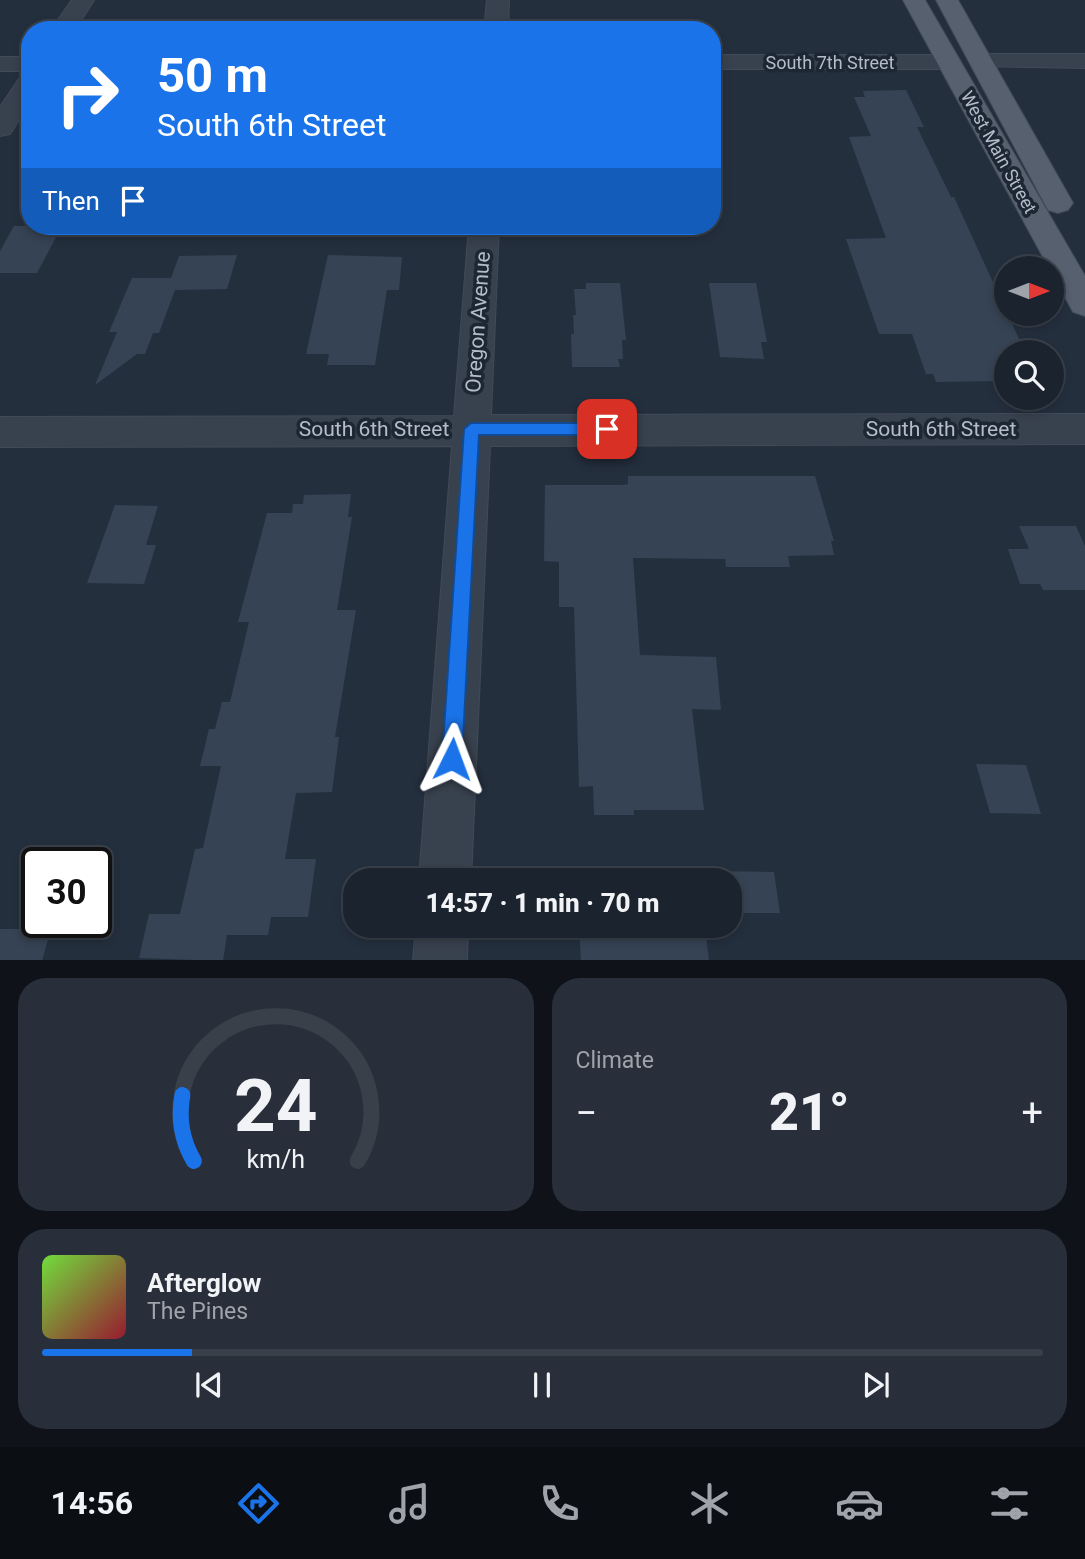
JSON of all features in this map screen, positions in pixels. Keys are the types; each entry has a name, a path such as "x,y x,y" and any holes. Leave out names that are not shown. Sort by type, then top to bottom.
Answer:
{"main road":[{"name":"West Main Street","path":"914,0 1085,304"},
{"name":"West Main Street","path":"947,0 1085,254"}],"street":[{"path":"70,21 83,0"},
{"path":"497,21 498,0"},
{"path":"982,61 1085,61"},
{"name":"South 7th Street","path":"721,62 948,62"},
{"path":"0,64 21,64"},
{"path":"0,128 21,96"},
{"name":"Oregon Avenue","path":"446,868 483,235"},
{"name":"South 6th Street","path":"0,432 1085,429"},
{"path":"440,960 441,938"}],"building":[{"path":"906,90 924,127 917,127 951,197 954,197 994,284 994,326 1013,326 1020,340 994,340 994,381 936,382 933,374 926,374 912,334 879,334 846,239 886,238 849,137 871,136 854,97 865,97 863,91"},
{"path":"14,226 21,226 21,235 57,235 37,273 0,273 0,251"},
{"path":"237,255 227,289 175,290 159,333 153,333 145,354 137,354 95,385 117,332 109,332 132,278 171,278 179,256"},
{"path":"328,255 402,257 399,290 387,290 375,365 327,365 329,354 306,354"},
{"path":"586,283 620,283 626,340 622,340 623,359 618,359 620,367 572,367 571,334 574,334 573,315 576,315 574,289 586,289"},
{"path":"709,283 756,283 767,342 761,342 764,359 720,357"},
{"path":"628,476 815,476 834,541 831,541 834,555 788,556 790,567 726,567 725,559 633,558 640,655 716,657 721,710 692,709 704,810 634,810 634,815 594,815 593,786 579,787 574,607 559,607 559,562 544,561 545,485 623,485 628,484"},
{"path":"351,494 348,517 352,517 337,610 356,610 335,737 339,737 332,792 296,793 285,859 316,859 308,917 271,917 268,935 227,935 223,960 139,958 149,914 180,914 195,849 203,848 221,766 200,766 209,729 215,729 222,702 230,702 249,622 238,622 267,513 292,513 293,504 303,504 304,495"},
{"path":"115,505 158,506 146,545 156,545 144,584 87,583"},
{"path":"1019,526 1076,526 1085,546 1085,590 1043,590 1040,584 1020,584 1008,549 1029,549"},
{"path":"976,764 1026,765 1041,814 990,813"},
{"path":"742,871 774,872 780,913 742,913"},
{"path":"0,929 21,929 21,938 48,938 42,960 0,960"},
{"path":"580,938 706,938 709,960 581,960"}],"route":[{"path":"452,759 471,429 607,429"}]}
